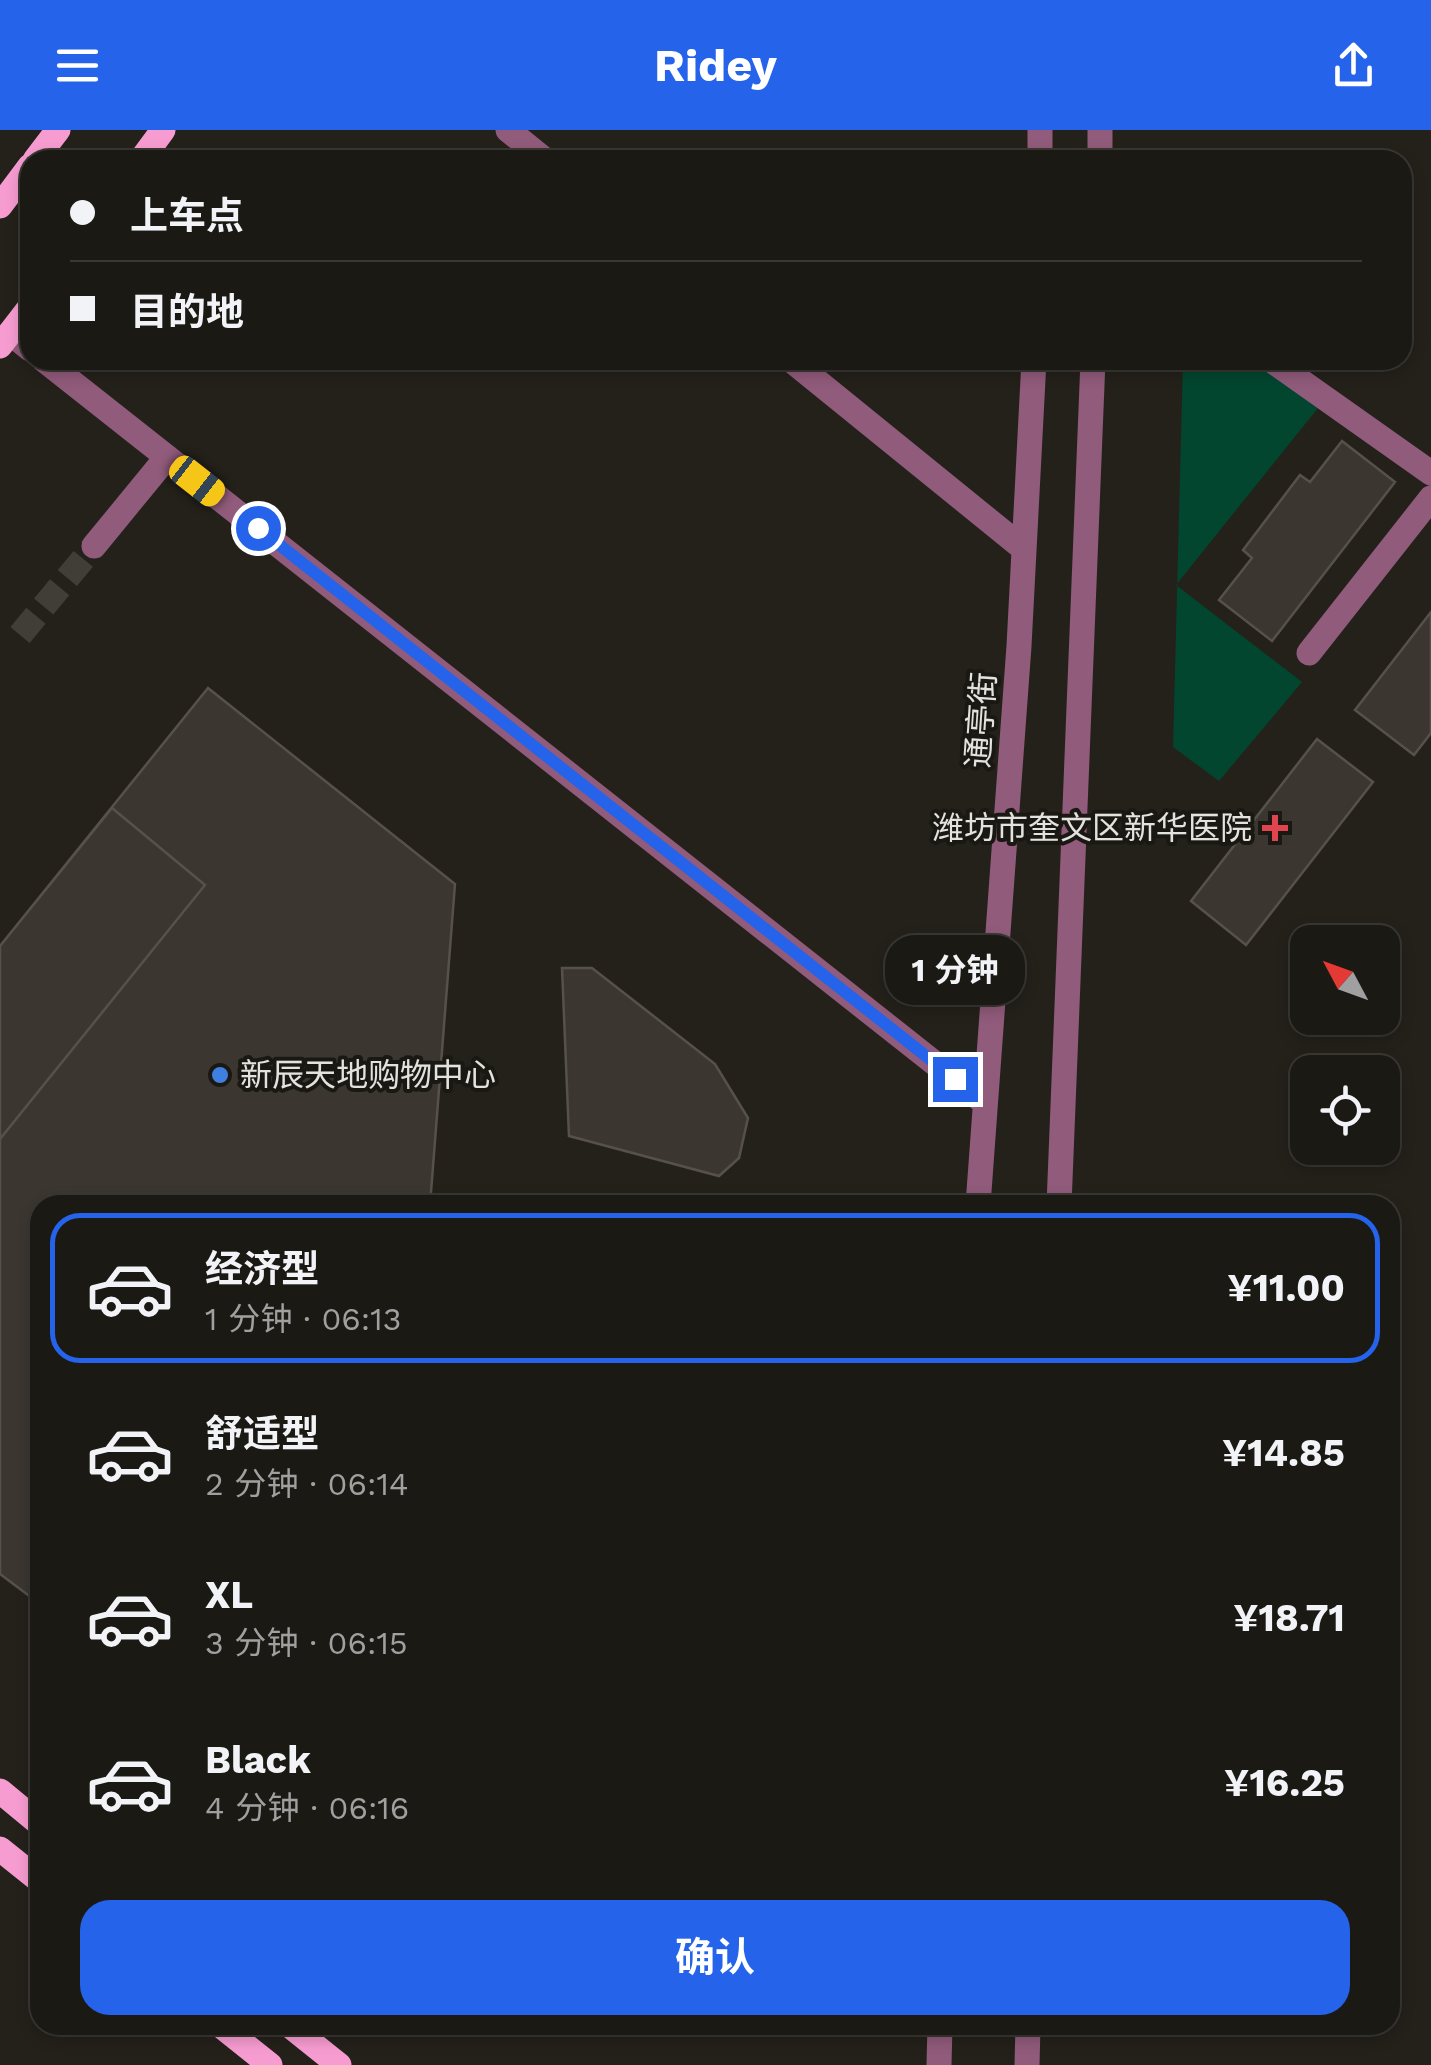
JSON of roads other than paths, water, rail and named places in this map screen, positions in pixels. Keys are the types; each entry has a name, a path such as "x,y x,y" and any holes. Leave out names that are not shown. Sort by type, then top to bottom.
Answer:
{"main road":[{"path":"43,150 58,130"},
{"path":"148,150 163,130"},
{"path":"0,206 20,179"},
{"path":"0,1792 30,1816"},
{"path":"0,1849 30,1873"},
{"path":"232,2035 270,2065"},
{"path":"302,2035 339,2065"}],"street":[{"path":"508,130 533,150"},
{"path":"57,370 986,1103"},
{"path":"803,370 1024,550"},
{"name":"通亭街","path":"979,1195 1033,370"},
{"path":"1059,1195 1094,370"},
{"path":"1286,370 1431,472"},
{"path":"94,546 167,457"},
{"path":"1309,652 1431,498"},
{"path":"939,2065 940,2035"},
{"path":"1027,2065 1028,2035"}],"tunnel":[{"path":"20,635 94,546"}],"place":[{"name":"潍坊市奎文区新华医院","path":"1275,828"},
{"name":"新辰天地购物中心","path":"220,1075"}]}
